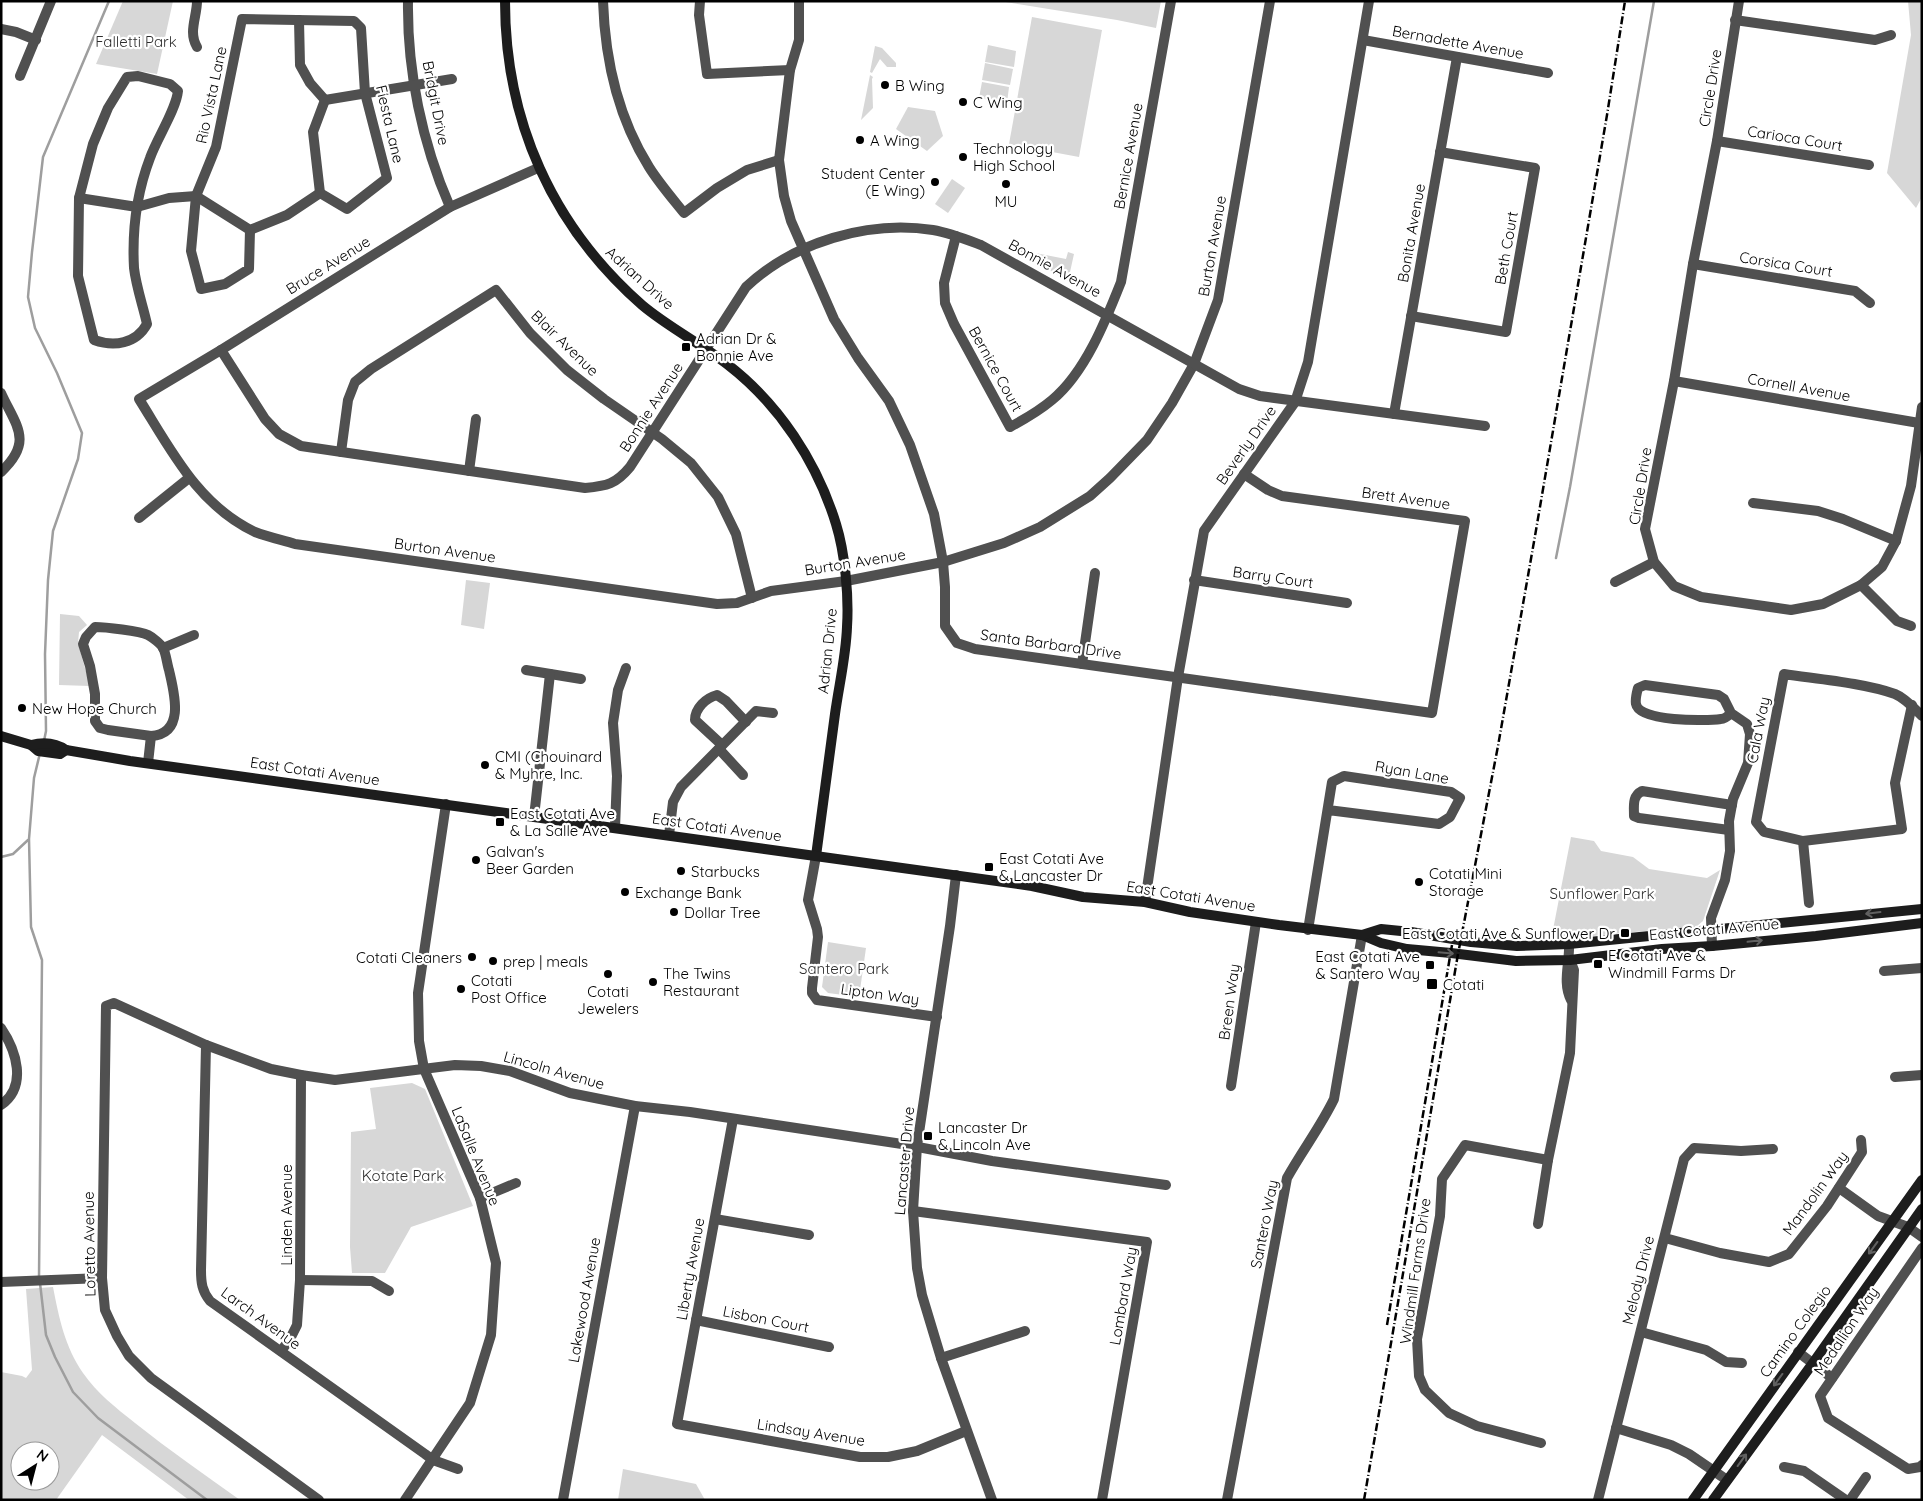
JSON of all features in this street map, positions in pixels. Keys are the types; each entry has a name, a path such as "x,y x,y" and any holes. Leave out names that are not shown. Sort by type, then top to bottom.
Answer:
{"main road":[{"name":"Adrian Drive","path":"505,1 505,33 510,72 519,113 538,168 576,233 610,274 644,306 746,379 774,408 800,444 822,484 837,526 846,581 847,627 816,856"},
{"name":"East Cotati Avenue","path":"1,736 31,745 39,743 47,748 59,745 66,750 148,763 956,875 1032,886 1083,897 1145,902 1190,912 1308,930 1362,935 1381,943 1407,949 1516,961 1570,960 1660,949 1816,936 1922,922"},
{"name":"East Cotati Avenue","path":"1362,935 1381,929 1502,946 1569,944 1922,909"},
{"name":"Camino Colegio","path":"1693,1500 1922,1180"},
{"path":"1713,1500 1813,1364 1922,1209"}],"street":[{"path":"20,76 50,1"},
{"path":"197,1 192,29 193,41 197,47"},
{"name":"Bridgit Drive","path":"408,1 414,85 428,146 450,206"},
{"path":"603,1 606,45 618,103 630,133 649,167 684,213 717,188 747,170 779,160"},
{"path":"700,1 699,15 708,74 790,70"},
{"name":"Santa Barbara Drive","path":"799,1 799,40 790,70 779,160 784,196 791,221 834,319 858,358 889,401 910,445 934,514 943,562 945,626 957,643 975,649 1432,713"},
{"name":"Bernice Avenue","path":"1108,314 1121,282 1170,1"},
{"name":"Burton Avenue","path":"138,399 189,478 211,503 233,520 256,532 295,544 717,604 738,603 771,591 846,581 943,562 1004,543 1040,527 1090,496 1110,478 1148,440 1194,364 1218,300 1270,1"},
{"name":"Beverly Drive","path":"1145,902 1178,677 1204,531 1295,402 1308,362 1369,1"},
{"name":"Circle Drive","path":"1738,1 1717,141 1646,529 1654,562 1674,586 1701,597 1791,610 1823,604 1861,585 1882,567 1896,541 1911,486 1922,407"},
{"name":"Fiesta Lane","path":"242,19 354,21 361,28 365,93 387,178 347,209 320,193"},
{"name":"Rio Vista Lane","path":"242,19 216,147 196,196 191,251 201,289 225,284 249,269 250,230"},
{"path":"299,20 300,65 310,83 326,100"},
{"path":"1735,20 1874,40 1891,35"},
{"path":"1,29 16,32 36,40"},
{"name":"Bernadette Avenue","path":"1363,40 1548,73"},
{"name":"Bonita Avenue","path":"1394,414 1457,57"},
{"path":"138,76 170,84 178,90 177,98 157,139 144,174 137,207 134,269 147,324 143,331 132,340 107,344 94,340 78,276 79,198 93,144 108,108 127,77 138,76"},
{"path":"326,100 452,79"},
{"path":"79,198 137,207 169,198 196,196 250,230 287,215 320,193 313,132 326,100"},
{"name":"Carioca Court","path":"1717,141 1869,165"},
{"name":"Beth Court","path":"1411,316 1506,332 1535,168 1440,152"},
{"name":"Bruce Avenue","path":"138,399 221,350 450,206 538,168"},
{"name":"Bonnie Avenue","path":"221,350 265,419 279,434 301,446 585,488 604,486 620,480 746,288 761,273 777,262 804,250 853,233 874,229 915,228 956,236 981,244 1194,364 1240,389 1260,396 1485,426"},
{"name":"Bernice Court","path":"956,236 944,283 946,303 959,333 1010,427 1035,414 1054,399 1093,346 1108,314"},
{"name":"Corsica Court","path":"1693,264 1855,291 1870,303"},
{"name":"Blair Avenue","path":"341,452 348,400 355,382 371,368 496,290 530,333 567,370 604,399 653,432 691,463 718,497 736,534 752,598"},
{"name":"Cornell Avenue","path":"1674,381 1919,424"},
{"path":"1,392 4,405 20,432 20,444 12,463 1,472"},
{"path":"469,471 476,418"},
{"name":"Brett Avenue","path":"1244,474 1268,490 1282,496 1465,521 1432,713"},
{"path":"139,518 189,478"},
{"path":"1911,486 1922,487"},
{"path":"1754,503 1818,511 1843,518 1896,541"},
{"path":"1615,582 1654,562"},
{"path":"1082,664 1095,574"},
{"name":"Barry Court","path":"1194,580 1347,603"},
{"path":"1861,585 1897,621 1911,626"},
{"path":"106,627 148,635 163,648 177,706 172,725 158,736 151,736 108,730 97,725 95,721 95,694 90,666 83,644 86,637 95,628 106,627"},
{"path":"163,648 194,635"},
{"path":"615,828 618,776 613,723 618,690 626,668"},
{"path":"526,670 581,679"},
{"path":"534,817 550,674"},
{"name":"Cala Way","path":"1804,841 1764,832 1756,822 1784,674 1862,686 1896,694 1912,705 1922,716"},
{"path":"1712,946 1711,918 1725,880 1730,851 1729,830 1732,805 1748,763 1750,734 1747,724 1731,713 1724,699 1712,693 1645,684 1638,688 1636,704 1639,710 1649,716 1693,720 1724,719 1731,713"},
{"path":"743,775 695,720 695,713 712,696 717,695 726,701 746,722"},
{"path":"1810,903 1804,841 1902,829 1896,783 1912,705"},
{"path":"669,835 673,802 676,795 756,711 773,713"},
{"path":"148,763 151,736"},
{"name":"Ryan Lane","path":"1308,930 1332,782 1344,776 1451,792 1460,798 1450,817 1439,824 1328,810"},
{"path":"1729,830 1639,818 1634,816 1634,800 1637,794 1642,791 1732,805"},
{"name":"LaSalle Avenue","path":"405,1500 470,1403 491,1335 496,1263 480,1198 424,1069 418,1041 418,993 446,804"},
{"name":"Lipton Way","path":"816,856 808,900 817,929 812,988 812,993 817,1000 937,1017"},
{"name":"Lancaster Drive","path":"956,875 917,1146 912,1211 917,1268 922,1295 941,1358 992,1500"},
{"name":"Breen Way","path":"1231,1086 1256,922"},
{"name":"Santero Way","path":"1227,1500 1287,1178 1334,1099 1362,935"},
{"path":"1538,1224 1548,1160 1570,1053 1571,1000 1574,991 1574,970 1570,960 1569,944"},
{"path":"1884,971 1922,968"},
{"name":"Lincoln Avenue","path":"106,1006 114,1003 206,1044 271,1069 301,1075 336,1080 455,1065 481,1066 510,1071 570,1093 635,1106 917,1146 992,1161 1166,1185"},
{"name":"Loretto Avenue","path":"106,1006 102,1278 105,1310 128,1356 151,1378 319,1500"},
{"path":"1,1028 11,1043 18,1077 14,1091 1,1105"},
{"name":"Larch Avenue","path":"206,1044 202,1284 204,1294 210,1301 433,1460 458,1468"},
{"path":"1894,1077 1922,1074"},
{"name":"Linden Avenue","path":"281,1351 290,1340 297,1325 300,1280 301,1075"},
{"name":"Lakewood Avenue","path":"563,1500 635,1106"},
{"name":"Liberty Avenue","path":"677,1424 734,1119"},
{"name":"Mandolin Way","path":"1665,1238 1720,1253 1769,1262 1789,1254 1839,1188 1862,1152 1861,1140"},
{"name":"Windmill Farms Drive","path":"1541,1443 1477,1426 1450,1413 1425,1390 1419,1376 1417,1339 1440,1216 1442,1179 1465,1145 1548,1160"},
{"name":"Melody Drive","path":"1598,1500 1684,1159 1694,1148 1742,1151 1772,1149"},
{"path":"480,1198 516,1183"},
{"path":"1839,1188 1878,1216 1908,1227 1922,1237"},
{"name":"Lombard Way","path":"912,1211 1147,1242 1102,1500"},
{"path":"715,1219 809,1235"},
{"name":"Medallion Way","path":"1922,1248 1820,1396 1828,1418 1908,1469 1922,1465"},
{"path":"1,1282 102,1278"},
{"path":"300,1280 372,1281 388,1291"},
{"name":"Lisbon Court","path":"696,1320 829,1347"},
{"path":"941,1358 1025,1331"},
{"path":"1641,1332 1706,1350 1726,1362 1742,1362"},
{"path":"1798,1352 1832,1378"},
{"name":"Lindsay Avenue","path":"677,1424 860,1457 888,1457 917,1451 966,1431"},
{"path":"1616,1428 1671,1444 1727,1480"},
{"path":"1784,1467 1804,1470 1846,1500"},
{"path":"1850,1500 1866,1477"}],"green space":[{"name":"Falletti Park","path":"123,1 173,1 157,74 96,64"},
{"path":"999,1 1161,1 1156,28"},
{"path":"1908,1 1922,1 1922,197 1916,208 1887,173 1911,35"},
{"path":"1032,17 1102,30 1079,157 1009,144"},
{"path":"988,45 1016,51 1014,67 985,62"},
{"path":"875,46 882,48 896,63 896,67 887,67 880,59 872,73 870,72"},
{"path":"985,63 1013,69 1010,85 982,80"},
{"path":"870,75 873,77 873,108 861,120"},
{"path":"982,82 1009,87 1007,103 979,98"},
{"path":"908,107 935,111 943,136 927,151 896,129"},
{"path":"952,179 965,188 948,213 935,204"},
{"path":"1020,250 1066,259 1068,252 1074,254 1068,281 1019,253"},
{"path":"466,580 490,583 484,629 461,625"},
{"path":"60,614 79,616 87,625 79,632 78,643 90,686 59,685"},
{"name":"Sunflower Park","path":"1571,837 1594,841 1601,851 1633,857 1649,869 1707,878 1720,870 1703,921 1697,926 1551,940"},
{"name":"Santero Park","path":"828,942 866,948 859,997 828,993 822,987"},
{"name":"Kotate Park","path":"412,1083 425,1089 473,1206 411,1227 385,1273 352,1273 350,1247 351,1132 376,1129 370,1088"},
{"path":"53,1287 67,1343 88,1380 121,1412 240,1500 189,1500 102,1435 56,1500 1,1500 1,1372 26,1378 32,1370 26,1289"},
{"path":"623,1469 696,1484 705,1500 618,1500"}],"waterway":[{"path":"44,741 46,731 45,654 48,580 53,531 78,459 82,433 57,373 35,328 28,297 43,157 109,1"},
{"path":"1556,558 1654,1"},
{"path":"39,1277 42,960 31,927 29,839 34,778 40,753"},
{"path":"1,857 13,854 28,840"},
{"path":"40,1283 46,1335 73,1392 98,1418 207,1500"}],"railway":[{"path":"1364,1500 1458,954 1498,746 1535,536 1625,1"},
{"path":"1387,1325 1452,945"}],"place":[{"name":"B Wing","path":"885,85"},
{"name":"C Wing","path":"963,102"},
{"name":"A Wing","path":"860,140"},
{"name":"Technology High School","path":"963,157"},
{"name":"Student Center (E Wing)","path":"935,182"},
{"name":"MU","path":"1006,184"},
{"name":"Adrian Dr & Bonnie Ave","path":"686,347"},
{"name":"New Hope Church","path":"22,708"},
{"name":"CMI (Chouinard & Myhre, Inc.","path":"485,765"},
{"name":"East Cotati Ave & La Salle Ave","path":"500,822"},
{"name":"Galvan's Beer Garden","path":"476,860"},
{"name":"East Cotati Ave & Lancaster Dr","path":"989,867"},
{"name":"Starbucks","path":"681,871"},
{"name":"Cotati Mini Storage","path":"1419,882"},
{"name":"Exchange Bank","path":"625,892"},
{"name":"Dollar Tree","path":"674,912"},
{"name":"East Cotati Ave & Sunflower Dr","path":"1625,933"},
{"name":"Cotati Cleaners","path":"472,957"},
{"name":"prep | meals","path":"493,961"},
{"name":"E Cotati Ave & Windmill Farms Dr","path":"1598,964"},
{"name":"East Cotati Ave & Santero Way","path":"1430,965"},
{"name":"Cotati Jewelers","path":"608,974"},
{"name":"The Twins Restaurant","path":"653,982"},
{"name":"Cotati","path":"1432,984"},
{"name":"Cotati Post Office","path":"461,989"},
{"name":"Lancaster Dr & Lincoln Ave","path":"928,1136"}]}
